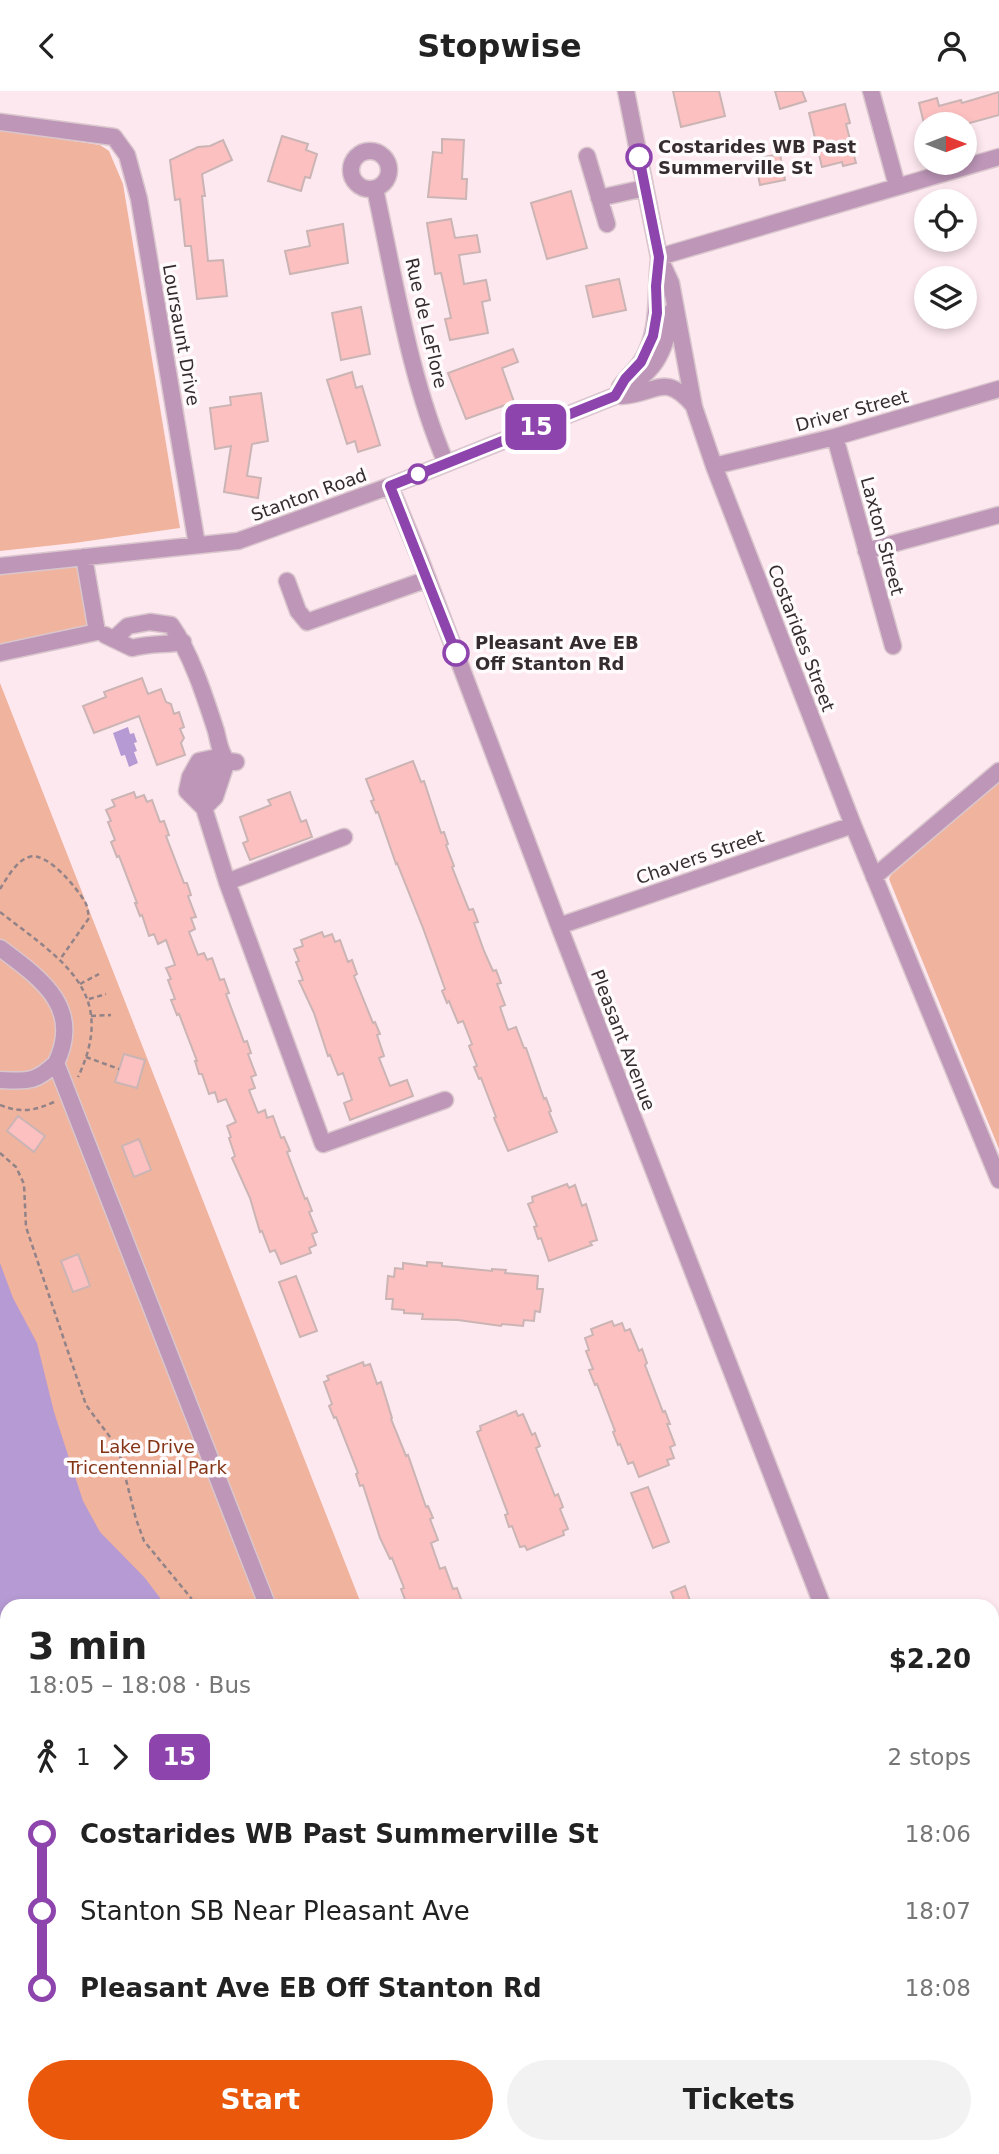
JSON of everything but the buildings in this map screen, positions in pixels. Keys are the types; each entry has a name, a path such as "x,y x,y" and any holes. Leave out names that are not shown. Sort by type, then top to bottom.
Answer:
{"street":[{"name":"Costarides Street","path":"626,91 659,257 671,283 694,407 714,466 853,825 999,1180"},
{"path":"871,91 897,186"},
{"name":"Loursaunt Drive","path":"0,122 114,137 127,155 139,199 197,545"},
{"path":"587,156 607,223"},
{"path":"615,396 625,379 641,362 653,336 657,313 659,257 999,157"},
{"name":"Rue de LeFlore","path":"375,188 411,354 434,435 446,463"},
{"path":"599,198 645,188"},
{"name":"Stanton Road","path":"0,566 237,541 390,486 615,396 645,376 660,355 668,335 673,295"},
{"name":"Stanton Road","path":"615,396 635,395 670,386 694,407"},
{"name":"Driver Street","path":"714,466 835,437 999,389"},
{"name":"Laxton Street","path":"835,437 892,646"},
{"name":"Pleasant Avenue","path":"390,486 820,1599"},
{"path":"866,551 999,516"},
{"path":"84,557 97,632"},
{"path":"287,581 298,611 307,622 428,579"},
{"path":"0,653 97,632 115,638 128,626 150,622 171,625 183,642 224,759 215,797 204,808"},
{"path":"224,759 199,761 190,777 187,791 204,808 227,882 323,1145 446,1100"},
{"path":"874,877 999,771"},
{"name":"Chavers Street","path":"559,926 853,825"},
{"path":"227,882 344,837"},
{"path":"0,948 53,992 64,1021 65,1046 56,1063 42,1076 26,1081 0,1080"},
{"path":"56,1063 265,1599"}],"path":[{"path":"0,889 18,863 29,856 40,857 56,867 70,883 87,904 89,918 60,959"},
{"path":"80,984 99,974"},
{"path":"88,999 106,994"},
{"path":"91,1016 111,1015"},
{"path":"86,1057 119,1069"},
{"path":"0,1153 16,1167 24,1184 26,1227 86,1405 110,1437 120,1456 136,1518 145,1541 191,1599"}],"green space":[{"path":"0,130 100,145 109,151 123,184 180,528 0,551"},
{"path":"84,557 97,632 0,653 0,566"},
{"name":"Lake Drive Tricentennial Park","path":"0,683 359,1599 0,1599"},
{"path":"999,782 999,1149 889,879"}],"shaded area":[{"path":"128,727 137,742 134,743 137,751 134,752 138,763 129,767 125,755 121,756 113,733"},
{"path":"0,1263 13,1298 37,1343 54,1412 83,1501 100,1532 145,1578 160,1599 0,1599"}],"bus line":[{"name":"15","path":"456,653 390,486 615,396 625,379 641,362 653,336 657,313 659,257 639,157"}],"place":[{"name":"Costarides WB Past Summerville St","path":"639,157"},
{"name":"Pleasant Ave EB Off Stanton Rd","path":"456,653"}]}
